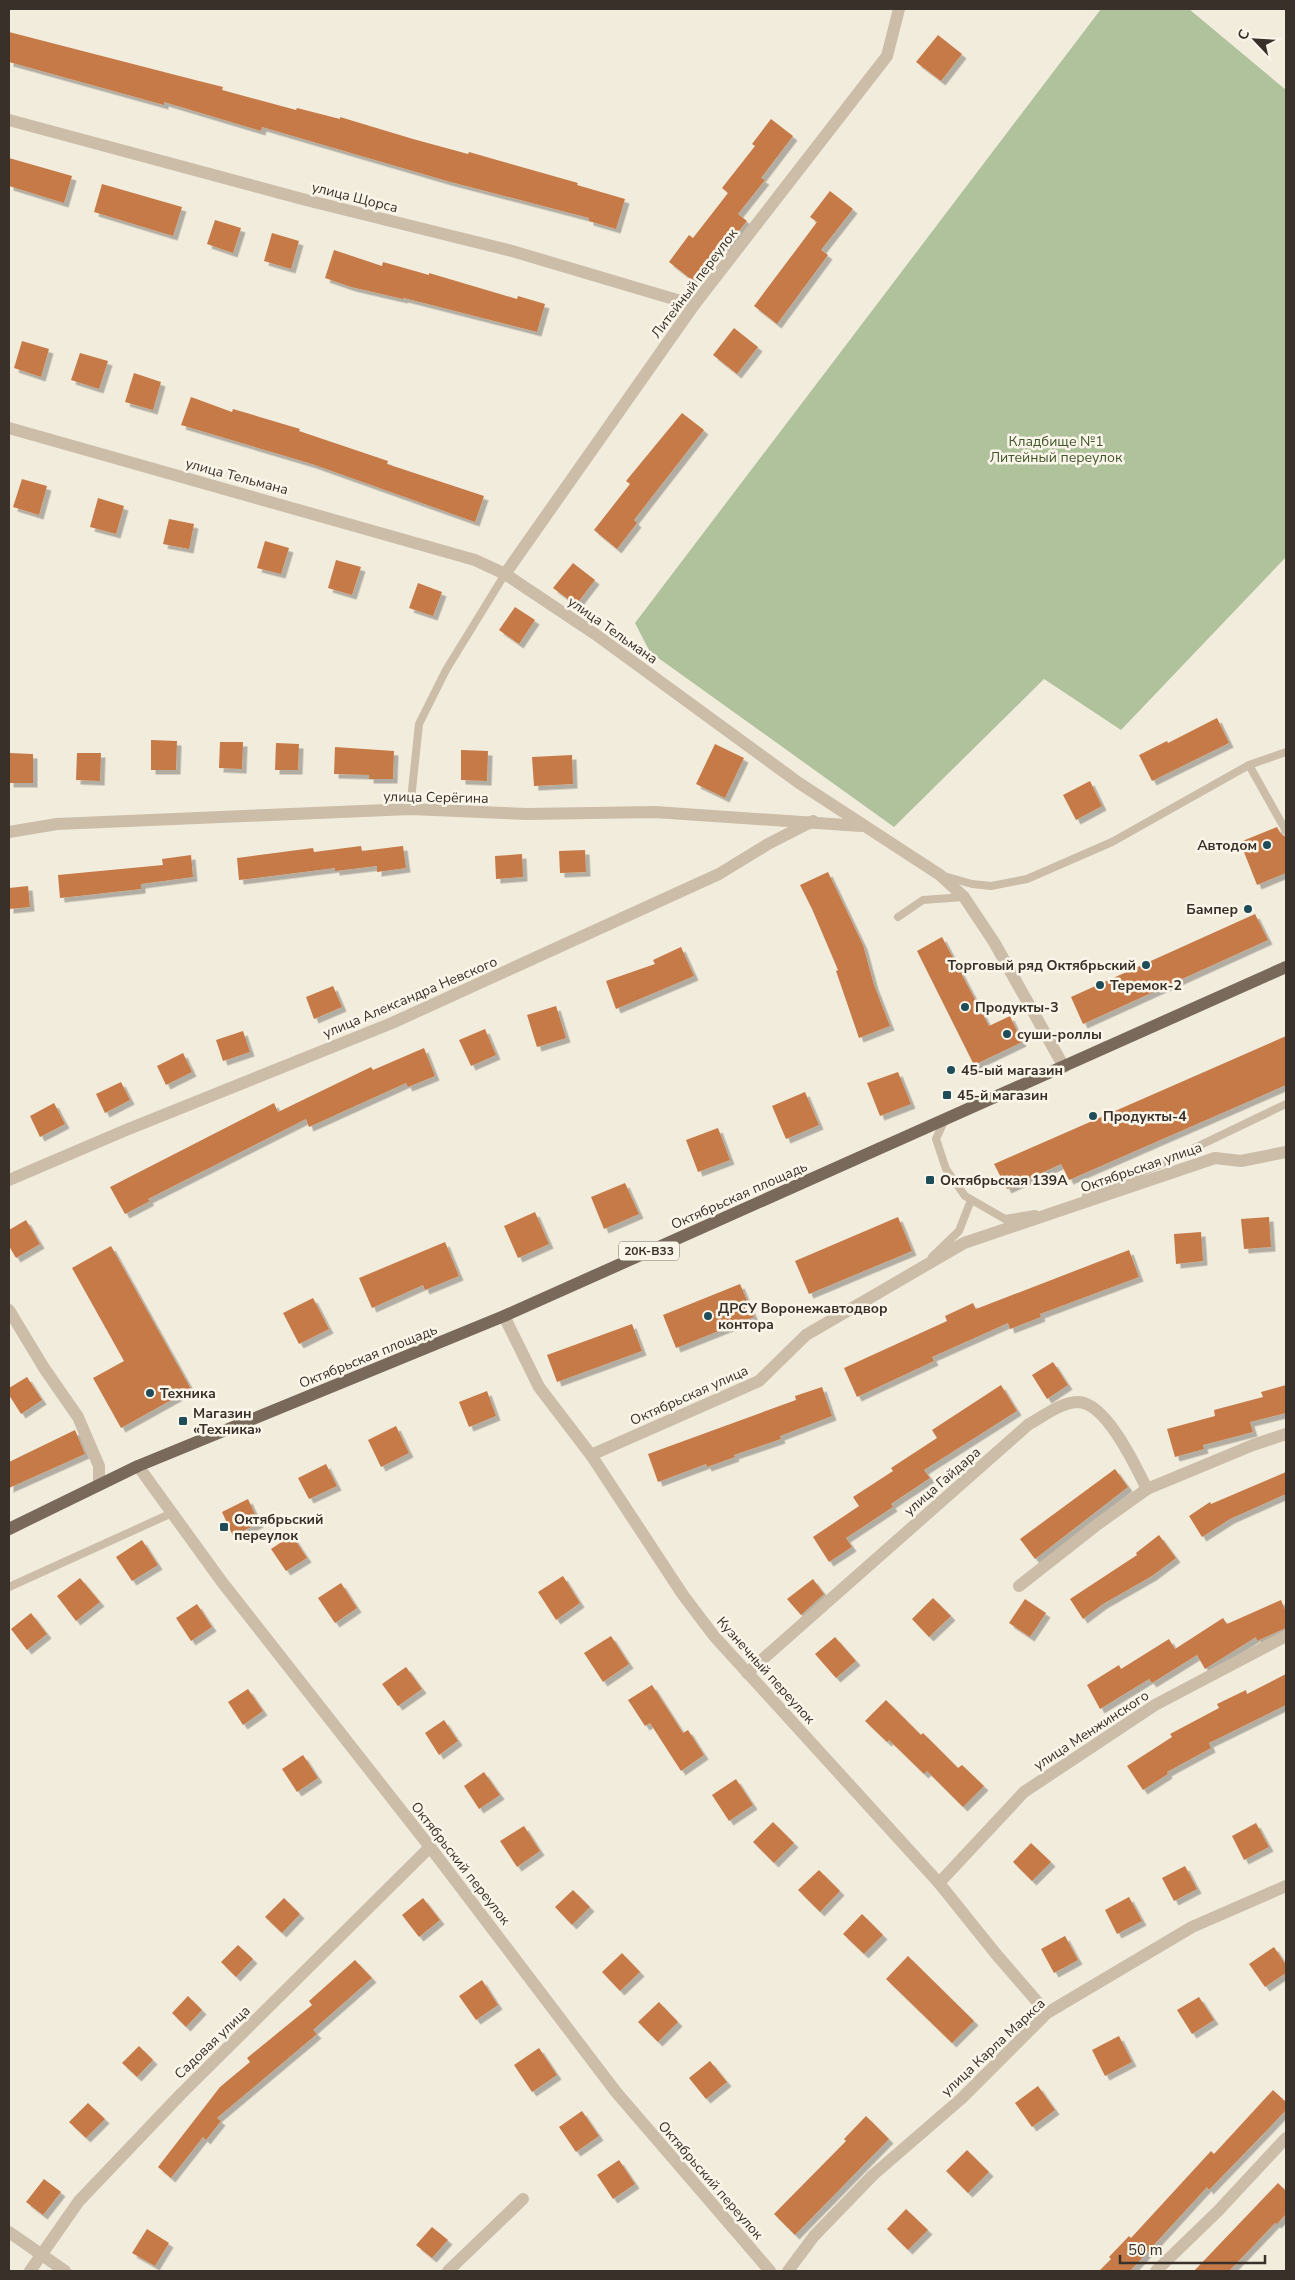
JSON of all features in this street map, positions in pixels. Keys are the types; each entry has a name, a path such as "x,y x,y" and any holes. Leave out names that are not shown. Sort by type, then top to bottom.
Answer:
{"main road":[{"name":"Октябрьская площадь","path":"9,1529 138,1466 504,1316 1286,966"}],"street":[{"name":"Литейный переулок","path":"505,574 694,305 886,56 899,9"},
{"name":"улица Щорса","path":"9,120 306,200 512,251 694,305"},
{"name":"улица Тельмана","path":"9,428 475,560 505,574 611,645 799,783 940,875 964,898 994,942 1064,1067"},
{"name":"улица Серёгина","path":"9,832 56,824 410,809 527,814 655,812 863,826"},
{"name":"улица Александра Невского","path":"9,1180 126,1130 401,1019 719,874 768,844 813,822"},
{"name":"Октябрьская улица","path":"591,1455 759,1381 806,1335 964,1243 1215,1158 1241,1161 1286,1152"},
{"path":"9,1310 44,1368 78,1417 99,1466 99,1485"},
{"name":"Кузнечный переулок","path":"504,1316 539,1387 591,1455 683,1594 714,1636 939,1883 996,1954 1047,2013"},
{"name":"улица Гайдара","path":"748,1673 1029,1424 1064,1404 1080,1402 1097,1411 1124,1445 1147,1490"},
{"path":"1019,1586 1098,1524 1147,1490 1253,1445 1286,1434"},
{"name":"Октябрьский переулок","path":"138,1466 222,1582 430,1847 616,2092 770,2271"},
{"name":"улица Менжинского","path":"939,1883 1024,1792 1155,1705 1286,1636"},
{"name":"Садовая улица","path":"30,2271 79,2201 181,2094 430,1847"},
{"name":"улица Карла Маркса","path":"788,2271 814,2236 873,2175 962,2098 1047,2013 1192,1926 1286,1886"},
{"path":"1156,2271 1218,2211 1286,2138"},
{"path":"448,2271 523,2199"},
{"path":"9,2232 65,2271"}],"lane":[{"path":"410,809 418,724 446,670 505,574"},
{"path":"940,875 972,884 991,886 1027,879 1112,842 1248,765 1286,752"},
{"path":"1248,765 1286,830"},
{"path":"898,917 923,900 964,898"},
{"path":"946,1118 936,1139 946,1169 965,1196 1005,1219 1048,1212 1159,1165 1286,1104"},
{"path":"922,1267 959,1231 971,1200"},
{"path":"9,1587 172,1513"}],"green space":[{"name":"Кладбище №1 Литейный переулок","path":"1101,9 1189,9 1286,90 1286,557 1121,730 1044,679 894,827 650,652 635,623"}],"building":[{"path":"9,32 223,87 222,90 296,110 297,108 340,119 340,117 413,139 468,154 469,152 578,183 577,185 625,199 616,229 589,221 589,218 447,181 262,127 261,131 164,102 164,105 9,62"},
{"path":"938,35 962,54 941,81 916,62"},
{"path":"771,119 793,136 761,178 765,180 738,214 747,221 725,248 720,244 692,280 669,262 689,235 693,238 728,193 722,188 755,146 752,144"},
{"path":"9,158 72,176 64,203 9,186"},
{"path":"102,184 182,207 173,236 94,212"},
{"path":"830,191 853,209 821,250 828,255 777,324 754,306 817,222 810,217"},
{"path":"215,220 241,228 233,253 207,244"},
{"path":"272,233 299,241 291,269 264,261"},
{"path":"334,250 382,266 383,262 429,275 429,273 517,299 518,296 545,304 537,332 404,298 351,287 325,278"},
{"path":"734,328 758,347 737,374 713,355"},
{"path":"22,341 49,349 41,377 14,368"},
{"path":"80,353 108,361 99,389 71,380"},
{"path":"134,373 161,382 153,410 125,402"},
{"path":"191,397 232,412 233,409 300,429 299,431 388,461 387,464 484,496 475,522 312,464 181,425"},
{"path":"682,413 704,430 634,520 637,523 617,549 594,530 630,484 626,481"},
{"path":"22,479 47,486 39,515 13,507"},
{"path":"98,498 124,506 116,534 90,527"},
{"path":"169,519 194,524 189,549 163,544"},
{"path":"265,541 289,548 281,574 257,568"},
{"path":"336,560 361,567 352,595 328,588"},
{"path":"573,563 595,580 576,605 553,588"},
{"path":"418,583 442,592 433,616 409,608"},
{"path":"515,607 535,620 519,644 499,630"},
{"path":"1217,718 1229,743 1152,781 1139,755 1167,741 1168,743"},
{"path":"151,740 177,741 176,770 151,770"},
{"path":"220,742 243,742 242,769 219,768"},
{"path":"276,743 299,744 298,770 275,770"},
{"path":"715,744 744,758 725,798 696,784"},
{"path":"335,747 394,751 393,779 369,779 369,775 334,774"},
{"path":"461,750 488,751 487,781 461,780"},
{"path":"9,753 33,754 33,783 9,783"},
{"path":"77,753 101,753 100,781 76,780"},
{"path":"572,755 573,784 534,786 532,757"},
{"path":"1090,781 1102,806 1076,820 1063,795"},
{"path":"1277,827 1281,834 1286,837 1286,873 1257,885 1240,842"},
{"path":"361,846 362,851 403,846 406,868 377,872 377,866 335,871 335,868 239,880 237,858 313,848 314,852"},
{"path":"585,850 586,872 560,873 559,851"},
{"path":"522,854 523,877 496,879 495,856"},
{"path":"191,855 193,877 141,884 141,889 60,898 58,875 163,865 162,859"},
{"path":"828,872 863,945 874,985 890,1026 859,1038 836,971 838,970 800,885"},
{"path":"28,886 30,907 9,909 9,888"},
{"path":"1255,914 1268,940 1083,1024 1071,997"},
{"path":"942,937 989,1026 1010,1016 1022,1042 974,1065 917,951"},
{"path":"681,947 694,976 616,1009 606,981 655,964 653,960"},
{"path":"333,986 342,1007 314,1019 306,997"},
{"path":"556,1006 566,1038 537,1047 527,1015"},
{"path":"485,1029 496,1055 471,1066 459,1040"},
{"path":"243,1031 250,1052 223,1061 216,1040"},
{"path":"1286,1036 1286,1085 1069,1180 1061,1164 1007,1189 994,1164"},
{"path":"424,1048 435,1076 408,1087 406,1083 309,1127 306,1119 148,1199 150,1201 125,1214 110,1187 274,1103 278,1112 371,1067 373,1070"},
{"path":"183,1053 192,1072 166,1085 157,1066"},
{"path":"898,1072 911,1104 880,1116 867,1083"},
{"path":"121,1082 130,1100 105,1113 96,1094"},
{"path":"805,1092 819,1125 786,1139 772,1106"},
{"path":"54,1103 65,1124 40,1137 30,1116"},
{"path":"718,1128 730,1160 698,1172 686,1140"},
{"path":"625,1183 639,1214 604,1229 591,1197"},
{"path":"535,1212 549,1244 518,1258 504,1226"},
{"path":"898,1217 912,1251 809,1294 795,1261"},
{"path":"1269,1217 1271,1247 1244,1249 1241,1219"},
{"path":"26,1220 40,1244 16,1258 9,1246 9,1230"},
{"path":"1201,1232 1203,1261 1176,1264 1174,1234"},
{"path":"445,1242 459,1276 425,1290 423,1285 372,1308 359,1278"},
{"path":"111,1246 191,1389 121,1428 93,1378 124,1361 72,1268"},
{"path":"1129,1250 1139,1277 1040,1314 1041,1317 1010,1329 1008,1323 932,1357 934,1361 857,1397 844,1368 947,1321 945,1316 973,1303 976,1309"},
{"name":"ДРСУ Воронежавтодвор контора","path":"740,1284 754,1317 676,1348 663,1315"},
{"path":"313,1298 329,1329 299,1344 283,1313"},
{"path":"632,1324 642,1351 557,1382 547,1355"},
{"path":"1053,1362 1068,1385 1047,1399 1032,1375"},
{"path":"27,1377 42,1400 21,1414 9,1395 9,1388"},
{"path":"1001,1385 1017,1411 924,1470 930,1478 891,1504 893,1507 846,1538 852,1547 829,1562 813,1537 859,1506 853,1497 893,1471 891,1468 937,1438 932,1430"},
{"path":"1286,1385 1286,1413 1250,1422 1253,1432 1203,1445 1204,1449 1175,1457 1167,1429 1215,1416 1214,1410 1263,1397 1261,1392"},
{"path":"822,1387 832,1416 780,1436 781,1439 734,1455 735,1457 707,1467 706,1464 658,1482 648,1454 796,1400 795,1396"},
{"path":"487,1391 496,1416 469,1427 459,1402"},
{"path":"396,1426 409,1453 381,1467 368,1440"},
{"path":"75,1430 85,1454 9,1488 9,1462"},
{"path":"326,1464 337,1486 309,1499 298,1478"},
{"path":"1115,1469 1128,1487 1035,1559 1020,1539"},
{"path":"1286,1472 1286,1494 1230,1519 1202,1537 1189,1516 1210,1502 1211,1504"},
{"path":"248,1499 259,1523 233,1536 222,1512"},
{"path":"292,1535 307,1558 286,1571 271,1549"},
{"path":"1159,1535 1176,1558 1152,1576 1103,1604 1083,1619 1070,1599 1137,1555 1136,1553"},
{"path":"142,1540 158,1565 132,1581 116,1557"},
{"path":"563,1576 580,1603 556,1620 538,1592"},
{"path":"80,1578 100,1602 76,1621 57,1596"},
{"path":"813,1579 824,1594 801,1615 787,1599"},
{"path":"341,1583 357,1608 335,1623 318,1598"},
{"path":"933,1598 951,1616 929,1637 912,1619"},
{"path":"1025,1599 1046,1613 1030,1637 1009,1623"},
{"path":"1281,1600 1286,1612 1286,1628 1257,1641 1256,1637 1205,1669 1197,1655 1152,1683 1149,1679 1100,1709 1087,1685 1119,1665 1121,1669 1169,1639 1175,1649 1223,1618 1227,1624"},
{"path":"197,1604 212,1627 191,1641 176,1618"},
{"path":"31,1613 47,1634 27,1650 11,1629"},
{"path":"611,1636 629,1664 603,1682 584,1653"},
{"path":"835,1637 856,1661 836,1678 815,1654"},
{"path":"406,1667 422,1689 398,1706 382,1684"},
{"path":"1286,1674 1286,1705 1209,1743 1211,1748 1167,1772 1168,1774 1143,1790 1127,1766 1172,1737 1170,1734 1219,1708 1217,1704 1246,1690 1247,1694"},
{"path":"652,1685 683,1733 688,1730 704,1755 681,1771 650,1723 645,1726 628,1700"},
{"path":"248,1689 263,1711 243,1725 228,1702"},
{"path":"886,1700 958,1768 962,1765 984,1786 963,1807 927,1771 924,1774 889,1740 887,1742 865,1721"},
{"path":"444,1720 458,1741 439,1755 425,1733"},
{"path":"303,1755 318,1778 297,1792 282,1769"},
{"path":"484,1772 500,1795 479,1809 464,1786"},
{"path":"736,1779 753,1805 729,1821 712,1795"},
{"path":"773,1822 794,1843 774,1863 753,1842"},
{"path":"1256,1823 1269,1847 1244,1860 1232,1836"},
{"path":"524,1826 540,1851 517,1867 500,1841"},
{"path":"1031,1843 1051,1862 1032,1881 1013,1862"},
{"path":"1185,1866 1197,1889 1174,1901 1162,1878"},
{"path":"819,1870 840,1891 820,1912 798,1890"},
{"path":"573,1890 590,1907 572,1925 555,1907"},
{"path":"1129,1897 1142,1921 1117,1934 1105,1910"},
{"path":"284,1898 300,1914 282,1933 265,1917"},
{"path":"423,1898 440,1920 419,1937 402,1915"},
{"path":"862,1914 883,1935 864,1954 843,1934"},
{"path":"1065,1936 1078,1960 1054,1973 1041,1949"},
{"path":"238,1945 253,1959 236,1977 221,1962"},
{"path":"1274,1947 1286,1965 1286,1973 1265,1987 1249,1964"},
{"path":"622,1953 640,1972 620,1991 602,1972"},
{"path":"908,1956 974,2021 952,2043 886,1979"},
{"path":"355,1960 372,1978 313,2030 317,2034 217,2118 221,2121 206,2140 203,2137 171,2178 158,2167 220,2087 250,2062 247,2058 312,2005 309,2001"},
{"path":"482,1980 498,2005 476,2020 459,1996"},
{"path":"188,1996 202,2010 186,2027 172,2013"},
{"path":"1199,1997 1214,2020 1192,2034 1177,2010"},
{"path":"659,2002 678,2022 658,2042 638,2022"},
{"path":"1119,2036 1132,2062 1105,2076 1092,2050"},
{"path":"139,2046 153,2060 137,2077 122,2063"},
{"path":"539,2048 557,2075 532,2092 514,2065"},
{"path":"710,2061 727,2082 706,2099 689,2078"},
{"path":"1038,2086 1055,2110 1032,2127 1015,2103"},
{"path":"1273,2090 1286,2102 1286,2110 1271,2126 1209,2190 1207,2187 1130,2271 1099,2271 1111,2259 1109,2257 1129,2236 1131,2238 1211,2151 1214,2154"},
{"path":"88,2103 105,2119 86,2138 69,2122"},
{"path":"582,2111 599,2136 576,2152 559,2127"},
{"path":"866,2116 889,2139 795,2235 774,2214 846,2141 844,2139"},
{"path":"967,2150 989,2172 968,2193 946,2171"},
{"path":"619,2160 635,2184 613,2199 597,2175"},
{"path":"44,2179 61,2192 43,2215 26,2202"},
{"path":"1278,2183 1286,2191 1286,2214 1277,2224 1275,2223 1229,2271 1194,2271"},
{"path":"906,2209 928,2230 908,2250 887,2229"},
{"path":"432,2227 448,2240 432,2258 416,2245"},
{"path":"147,2229 169,2243 155,2266 132,2253"}],"place":[{"name":"Автодом","path":"1267,845"},
{"name":"Бампер","path":"1248,909"},
{"name":"Торговый ряд Октябрьский","path":"1146,965"},
{"name":"Теремок-2","path":"1100,985"},
{"name":"Продукты-3","path":"965,1007"},
{"name":"суши-роллы","path":"1007,1034"},
{"name":"45-ый магазин","path":"951,1070"},
{"name":"45-й магазин","path":"947,1095"},
{"name":"Продукты-4","path":"1093,1116"},
{"name":"Октябрьская 139А","path":"930,1180"},
{"name":"ДРСУ Воронежавтодвор контора","path":"708,1316"},
{"name":"Техника","path":"150,1393"},
{"name":"Магазин «Техника»","path":"183,1421"},
{"name":"Октябрьский переулок","path":"224,1527"}]}
